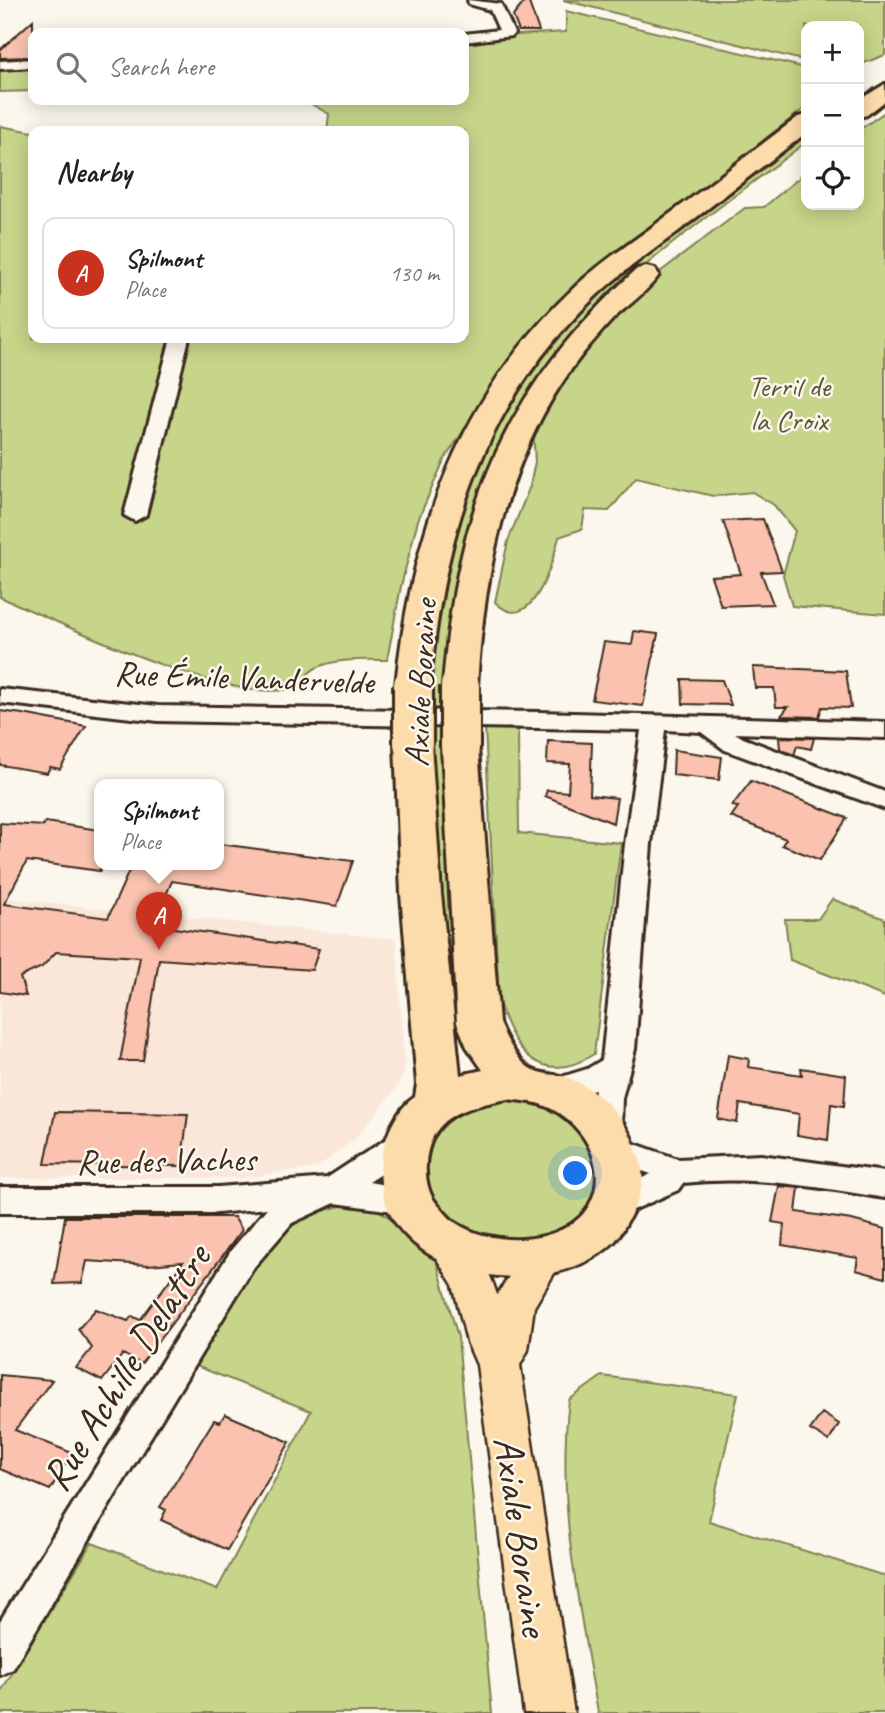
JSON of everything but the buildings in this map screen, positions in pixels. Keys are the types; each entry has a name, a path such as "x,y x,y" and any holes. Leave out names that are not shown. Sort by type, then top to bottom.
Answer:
{"highway":[{"path":"861,84 885,70"},
{"path":"864,106 885,91"},
{"name":"Axiale Boraine","path":"436,1104 439,1084 421,894 413,743 413,685 418,626 434,544 470,446 511,376 544,335 582,295 801,126"},
{"name":"Axiale Boraine","path":"536,1086 478,1085 436,1104 417,1122 405,1143 401,1175 408,1200 423,1222 445,1240 463,1249 493,1258 525,1259 574,1245 590,1234 613,1206 622,1175 612,1139 588,1108 536,1086 488,1047 478,1023 460,748 460,686 468,587 493,491 523,423 551,374 614,301 801,153"}],"main road":[{"name":"Axiale Boraine","path":"445,1240 472,1282 482,1314 488,1349 498,1359 549,1713"},
{"name":"Axiale Boraine","path":"498,1359 507,1350 514,1304 545,1255"}],"street":[{"path":"469,37 507,33 496,7 474,1"},
{"path":"0,65 28,63"},
{"path":"135,515 179,343"},
{"name":"Rue Émile Vandervelde","path":"0,696 83,707 195,714 509,718 654,725 885,730"},
{"path":"654,725 638,844 621,1049 613,1068 607,1098 612,1139 674,1172 719,1167 761,1167 885,1185"},
{"path":"708,725 734,744 885,801"},
{"path":"536,1086 597,1077 613,1068"},
{"name":"Rue des Vaches","path":"333,1190 405,1143"},
{"path":"613,1206 667,1181 674,1172"},
{"name":"Rue des Vaches","path":"0,1200 218,1200 333,1190 408,1200"},
{"name":"Rue Achille Delattre","path":"0,1656 107,1476 243,1258 281,1214 333,1190"}],"shaded area":[{"path":"0,898 396,939 405,1073 392,1094 356,1138 317,1168 241,1178 0,1178"}],"green space":[{"path":"563,0 885,0 885,55 864,63 864,21 801,21 801,60"},
{"path":"566,11 801,67 801,111 602,266 526,337 444,460 418,520 401,586 387,660 352,660 326,664 314,669 288,689 261,690 226,685 144,658 0,597 0,126 28,131 28,343 469,343 469,126 328,126 329,114 313,105 469,105 469,38 566,32"},
{"path":"28,63 28,91 0,92 0,65"},
{"name":"Terril de la Croix","path":"885,112 885,614 792,606 783,575 795,531 774,505 752,492 713,496 636,478 609,511 585,510 582,529 559,537 546,578 530,604 520,611 508,611 495,602 508,541 530,486 535,462 533,429 563,376 591,340 652,278 745,208 764,207 801,176 801,210 864,210 864,127"},
{"path":"801,133 801,146 661,253 606,300 581,326 533,387 495,457 480,493 458,568 446,652 446,722 459,1009 445,948 427,737 434,594 468,477 535,359 615,275"},
{"path":"485,728 518,730 519,833 621,843 594,1054 559,1067 544,1065 521,1049 512,1035 499,1002"},
{"path":"832,899 885,919 885,997 790,960 785,919 818,919"},
{"path":"492,1097 533,1098 575,1118 603,1173 589,1209 573,1225 536,1238 495,1240 475,1236 457,1228 437,1210 420,1181 433,1129 476,1100"},
{"path":"349,1204 378,1210 399,1224 436,1260 458,1337 492,1713 0,1713 0,1693 92,1543 217,1590 311,1411 196,1366 233,1296 267,1247 288,1228 305,1219"},
{"path":"602,1376 738,1394 709,1521 885,1576 885,1713 598,1713 572,1557 566,1440 569,1400"}],"place":[{"name":"Spilmont","path":"159,950"}]}
